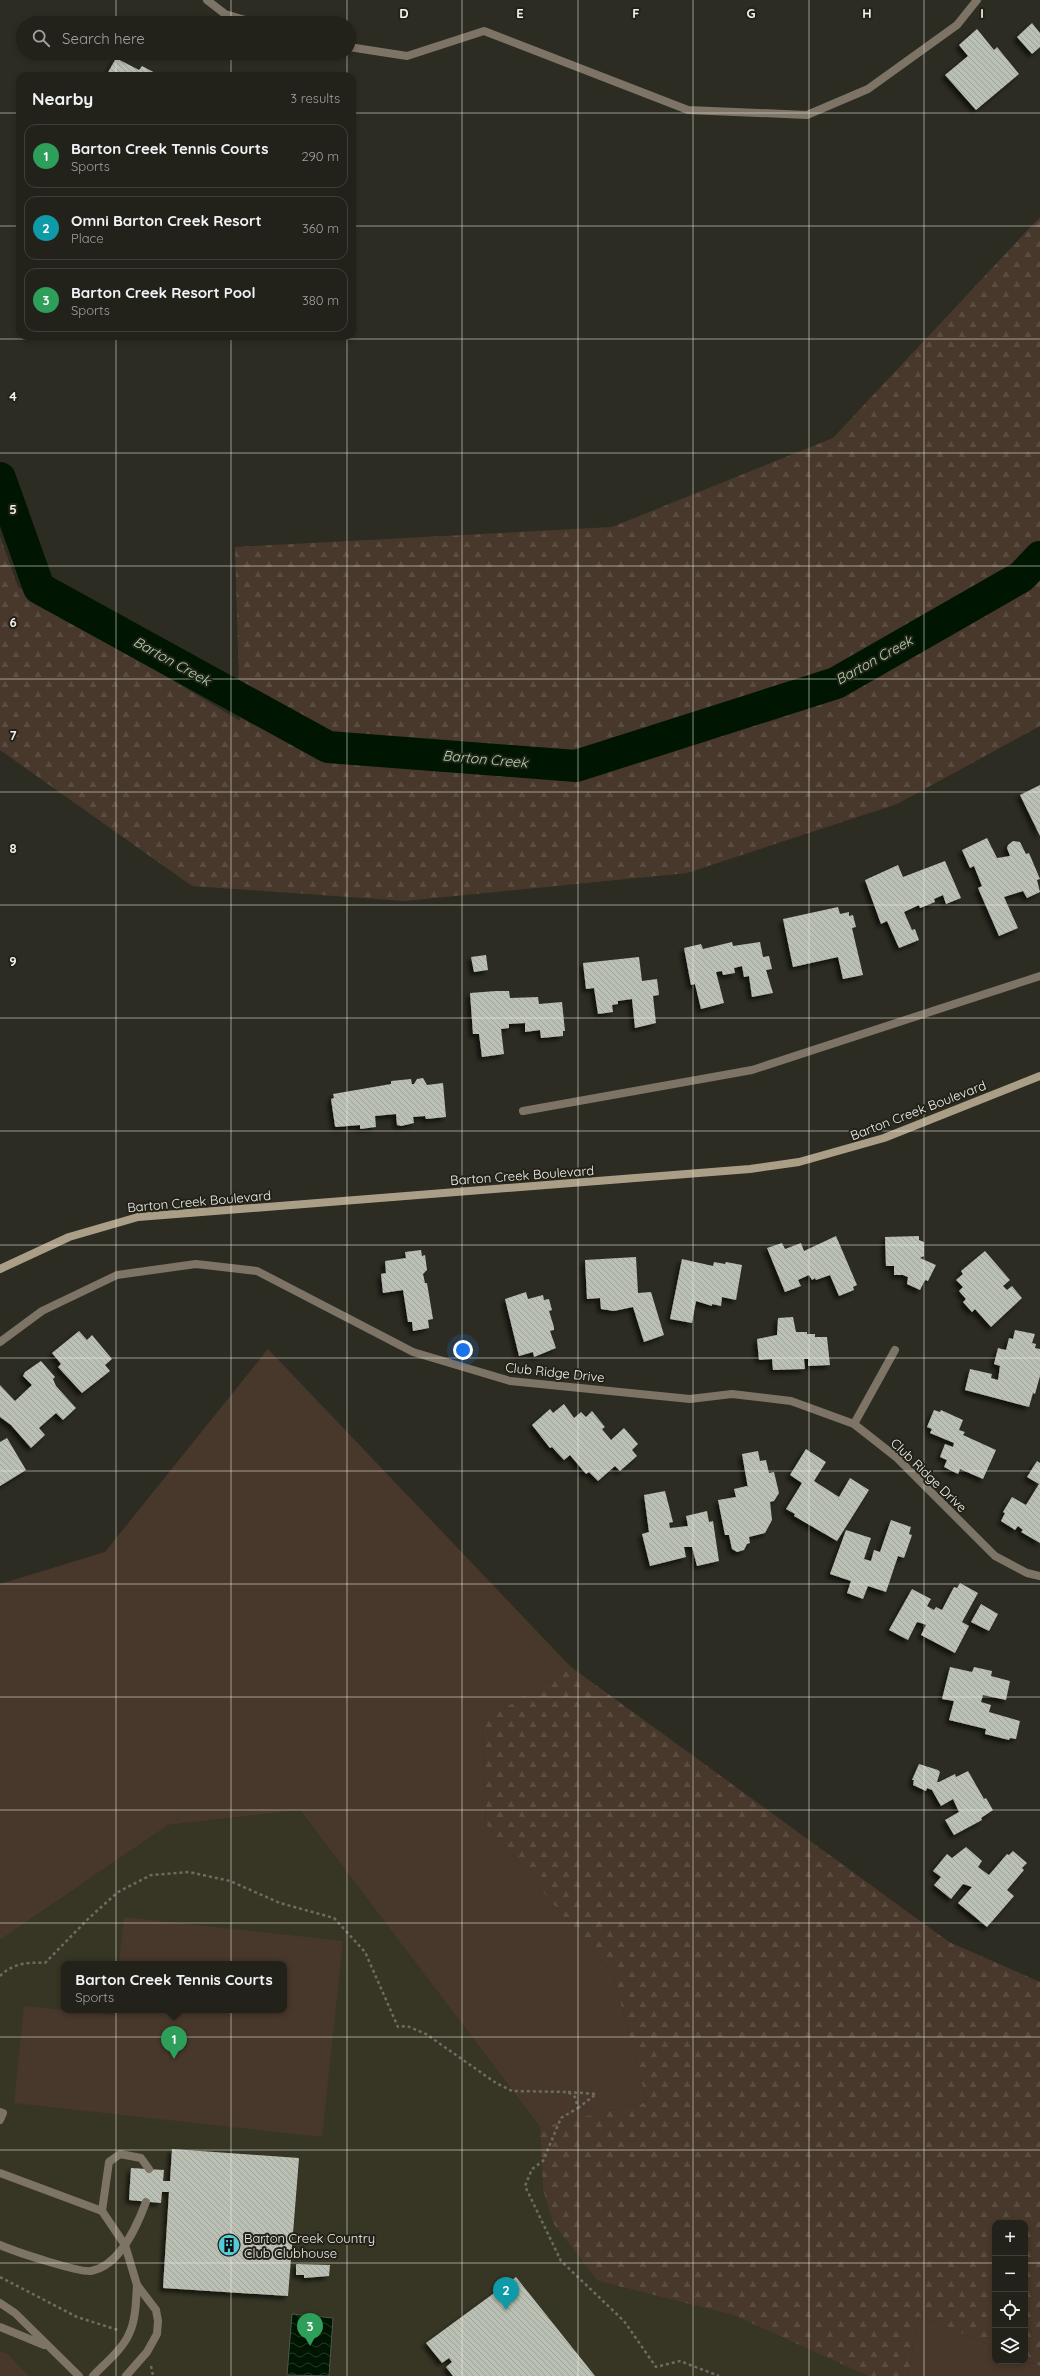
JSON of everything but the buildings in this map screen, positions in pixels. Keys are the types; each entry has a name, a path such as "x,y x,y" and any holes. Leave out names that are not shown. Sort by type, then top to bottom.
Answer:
{"street":[{"path":"207,0 225,14 232,16"},
{"path":"356,48 406,56 484,32 688,110 807,115 868,89 957,25 977,0"},
{"path":"523,1111 752,1070 1040,976"},
{"name":"Barton Creek Boulevard","path":"0,1269 69,1237 138,1217 742,1170 799,1162 884,1138 1040,1076"},
{"name":"Club Ridge Drive","path":"0,1342 42,1311 117,1275 196,1264 256,1271 413,1352 510,1381 690,1399 739,1395 791,1401 854,1424 896,1457 995,1556 1027,1573 1040,1576"},
{"path":"854,1424 895,1350"},
{"path":"0,2112 3,2113 0,2120"},
{"path":"102,2211 109,2162 120,2154 141,2158 149,2169"},
{"path":"0,2173 102,2211 125,2245 137,2285 156,2310 158,2321 157,2334 148,2352 126,2376"},
{"path":"0,2245 62,2265 91,2272 108,2264 125,2245 137,2228 146,2202"},
{"path":"93,2376 130,2333 135,2309 137,2285"},
{"path":"0,2303 15,2313 79,2376"},
{"path":"0,2327 48,2346"}],"path":[{"path":"0,1976 8,1968 28,1962 46,1962 88,1918 118,1892 151,1875 189,1872 230,1881 280,1903 334,1918 365,1952 398,2027 407,2026 426,2034 496,2083 512,2091 596,2094 578,2108 561,2118 543,2161 532,2169 525,2186 562,2261 624,2321 656,2367 680,2361 719,2376"},
{"path":"568,2092 575,2098 578,2108"},
{"path":"0,2277 78,2318 130,2333"},
{"path":"148,2352 154,2376"}],"shaded area":[{"path":"300,1810 540,2127 543,2189 598,2281 733,2315 868,2376 29,2376 7,2353 0,2351 0,1940 168,1825"}],"green space":[{"path":"1040,217 1040,726 897,804 687,873 405,901 192,886 0,750 0,536 18,587 240,721 235,547 612,527 833,438"},
{"path":"268,1349 571,1667 482,1722 486,1824 613,1975 647,2102 540,2127 300,1810 168,1825 0,1940 0,1584 105,1552"},
{"path":"571,1667 949,1942 1040,1982 1040,2366 1028,2361 1028,2220 992,2220 992,2346 919,2316 908,2376 868,2376 733,2315 598,2281 553,2223 543,2189 540,2127 647,2102 613,1975 486,1824 482,1722"},
{"path":"124,1917 343,1941 322,2137 14,2103 24,2006 61,2010 61,2013 94,2013 114,2015 114,2013 287,2013 287,1961 119,1961"},
{"path":"919,2316 992,2346 992,2364 1028,2364 1028,2361 1040,2366 1040,2376 908,2376"},
{"path":"0,2351 7,2353 29,2376 0,2376"}],"water":[{"path":"292,2314 333,2318 329,2376 287,2375"}],"waterway":[{"name":"Barton Creek","path":"0,478 39,588 328,747 576,766 836,683 1021,577 1040,557"}],"place":[{"name":"Barton Creek Tennis Courts","path":"174,2059"},
{"name":"Barton Creek Country Club Clubhouse","path":"229,2245"},
{"name":"Omni Barton Creek Resort","path":"506,2310"},
{"name":"Barton Creek Resort Pool","path":"310,2346"}]}
